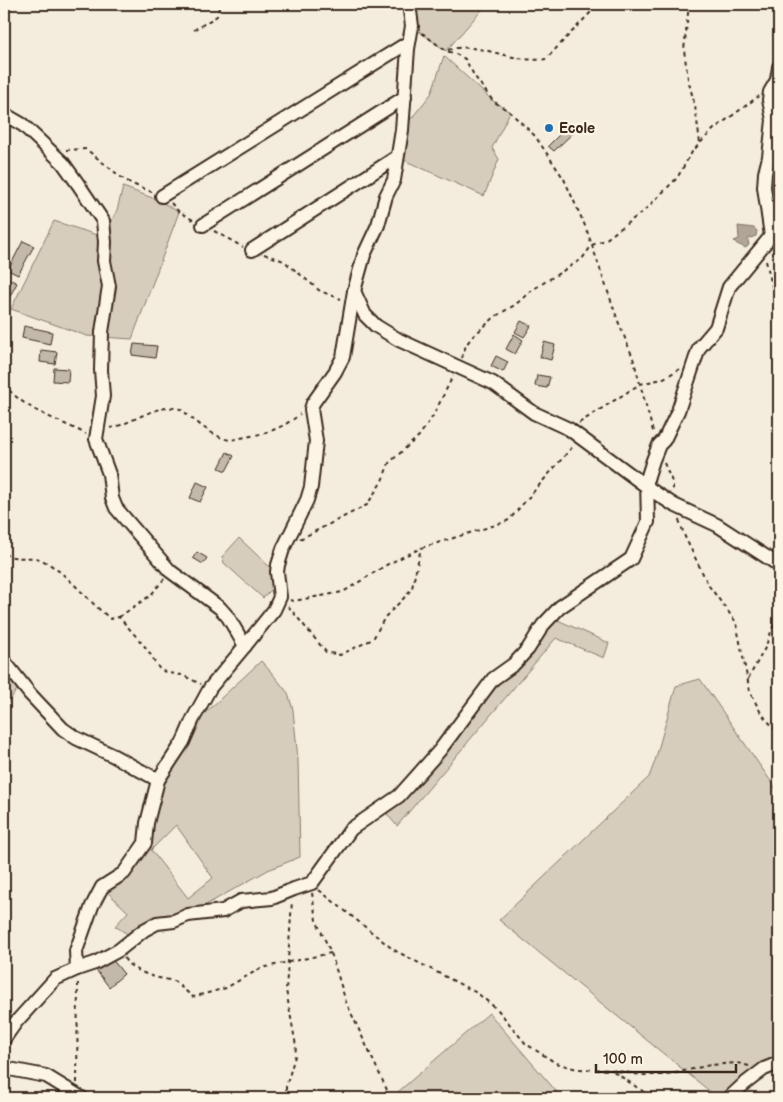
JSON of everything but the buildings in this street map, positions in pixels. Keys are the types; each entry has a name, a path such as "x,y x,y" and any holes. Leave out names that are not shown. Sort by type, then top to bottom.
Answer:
{"street":[{"path":"77,969 76,951 92,906 102,887 124,873 145,843 147,824 158,780 183,742 210,688 274,610 280,597 277,572 283,549 304,507 311,487 316,441 312,417 313,403 343,357 354,291 364,255 378,225 386,196 394,180 402,130 412,26 409,4"},
{"path":"162,196 409,42"},
{"path":"4,1039 16,1022 54,979 95,963 119,950 144,930 157,923 174,921 188,915 224,911 241,901 272,898 312,883 351,829 399,796 423,770 493,679 514,664 528,649 543,626 560,607 631,559 648,522 647,479 659,445 664,440 684,397 690,373 700,348 716,328 729,287 770,236 764,187 773,120 769,100 777,80 779,67"},
{"path":"203,225 405,97"},
{"path":"4,114 23,126 62,163 103,221 104,261 109,286 102,332 101,370 103,396 97,434 109,474 112,498 116,508 170,572 220,608 245,646"},
{"path":"252,250 397,157"},
{"path":"354,291 365,315 376,326 399,340 493,383 534,413 569,429 674,505 717,525 779,565"},
{"path":"4,661 30,694 64,729 76,738 158,780"},
{"path":"729,1098 764,1069 779,1064"},
{"path":"4,1068 46,1076 80,1093"}],"path":[{"path":"194,30 217,16 219,8 216,4"},
{"path":"446,51 456,47 471,48 512,58 538,60 546,58 590,13 592,4"},
{"path":"689,4 684,50 700,143"},
{"path":"412,26 446,51 465,59 475,77 493,101 510,112 535,136 564,179 592,246 633,358 653,433 659,445 662,461 673,484 674,505 685,537 709,586 736,622 750,692 760,713 779,734"},
{"path":"283,549 367,505 382,481 389,463 419,436 433,416 466,346 472,338 496,316 515,305 532,290 582,259 592,246 605,240 645,210 677,178 692,152 714,129 764,92 772,89"},
{"path":"762,246 773,290 779,300"},
{"path":"569,429 640,384 662,379 682,368"},
{"path":"4,384 12,395 59,423 97,434 148,412 175,408 182,410 224,439 231,440 274,431 291,421 313,403"},
{"path":"280,597 293,601 343,592 388,564 421,548 509,520 580,437"},
{"path":"280,597 326,652 340,655 372,639 385,617 412,588 421,548"},
{"path":"4,554 20,559 39,558 53,566 111,620 119,617 151,596 170,572"},
{"path":"748,679 765,648 779,611"},
{"path":"119,617 147,649 160,670 182,675 210,688"},
{"path":"312,883 316,920 331,953 346,1002 387,1090"},
{"path":"312,883 349,916 394,950 477,993 498,1010 526,1044 556,1063 577,1069 612,1070 641,1075 667,1075 710,1065 737,1063 764,1069"},
{"path":"286,1098 286,1086 296,1046 286,990 294,889"},
{"path":"119,950 128,964 154,977 174,981 193,997 226,988 261,968 331,953"},
{"path":"77,969 80,990 76,1074 80,1093"},
{"path":"612,1070 653,1098"}],"shaded area":[{"path":"409,4 487,4 446,51 412,26"},
{"path":"444,56 493,101 510,112 492,148 499,159 484,196 397,157 402,130 431,94"},
{"path":"123,187 158,200 179,212 132,339 87,336 11,309 54,221 103,237 117,210"},
{"path":"738,226 754,228 757,231 756,236 748,239 749,245 746,248 734,241 739,239"},
{"path":"239,538 274,571 274,587 263,598 224,563 222,557"},
{"path":"551,617 609,643 604,658 556,638 397,826 387,814 399,796"},
{"path":"261,661 271,672 288,693 293,710 298,759 300,857 268,870 188,915 135,939 115,926 128,912 102,887 145,843 156,785 191,726","holes":["176,825 213,878 188,898 151,850"]},
{"path":"4,666 20,685 4,709"},
{"path":"700,679 779,793 779,1063 729,1098 718,1098 499,920 649,777 676,686"},
{"path":"489,1013 562,1098 391,1098"}],"place":[{"name":"Ecole","path":"549,128"}]}
